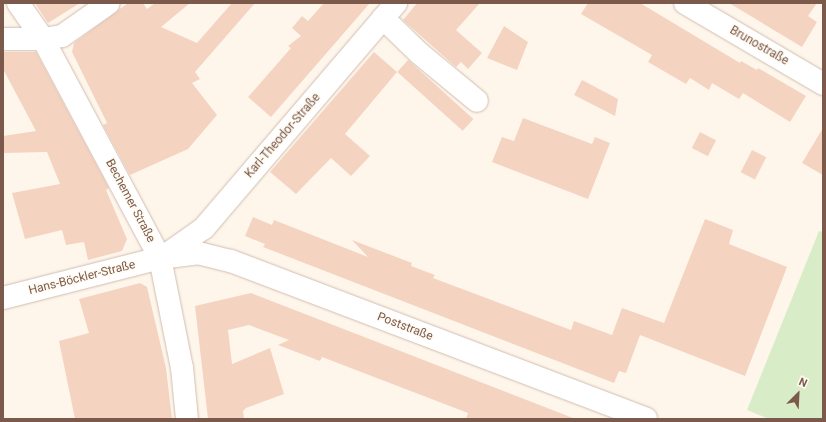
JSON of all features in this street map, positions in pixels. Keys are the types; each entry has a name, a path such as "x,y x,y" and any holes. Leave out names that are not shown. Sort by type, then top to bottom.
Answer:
{"street":[{"name":"Bechemer Straße","path":"18,3 43,39 160,258 182,368 187,419"},
{"path":"3,39 43,39 62,36 109,3"},
{"name":"Brunostraße","path":"693,5 823,84"},
{"path":"390,10 419,54 477,101"},
{"name":"Karl-Theodor-Straße","path":"160,258 204,228 390,10"},
{"name":"Poststraße","path":"160,258 198,253 231,261 646,419"},
{"name":"Hans-Böckler-Straße","path":"3,298 160,258"}],"green space":[{"path":"819,231 823,232 823,419 769,419 747,410"}],"building":[{"path":"35,3 80,3 48,23"},
{"path":"128,3 143,3 147,9 155,3 190,3 161,27 197,43 232,3 255,3 195,72 200,79 192,83 217,115 188,149 130,175 103,125 107,123 72,52 74,43"},
{"path":"324,3 370,3 271,117 248,97 291,48 288,46 301,36 292,28 302,16 308,21"},
{"path":"417,3 480,3 456,30 482,53 468,69 461,62 456,67 403,20"},
{"path":"588,3 640,3 740,63 741,61 757,70 758,68 806,96 790,122 743,93 739,99 712,83 709,90 690,78 686,84 648,62 652,55 581,14"},
{"path":"729,3 817,3 808,16 817,22 802,47"},
{"path":"504,26 528,42 517,70 487,58"},
{"path":"3,52 36,52 109,188 106,190 127,239 122,251 88,260 84,242 66,245 62,230 25,239 12,193 60,184 47,152 3,153 3,136 36,131 3,69"},
{"path":"374,52 397,72 345,134 370,156 351,176 331,158 296,194 270,172"},
{"path":"408,60 473,119 463,131 397,72"},
{"path":"582,80 618,99 615,116 574,95"},
{"path":"523,118 592,144 595,137 610,143 588,199 492,162 502,137 514,141"},
{"path":"823,128 823,175 802,163"},
{"path":"700,132 716,140 708,156 692,148"},
{"path":"752,150 766,157 755,180 741,172"},
{"path":"253,217 272,225 274,220 368,257 352,240 412,263 411,266 435,275 433,278 571,330 574,321 612,335 622,308 664,323 705,219 733,230 729,244 787,267 745,376 640,335 626,373 619,371 614,383 263,247 265,244 245,236"},
{"path":"140,283 147,287 166,368 172,419 75,419 59,341 89,333 79,299"},
{"path":"251,293 573,419 466,419 468,413 322,357 320,361 278,345 289,340 249,325 228,330 232,364 270,348 284,394 246,408 243,411 244,419 208,419 195,306"}]}
